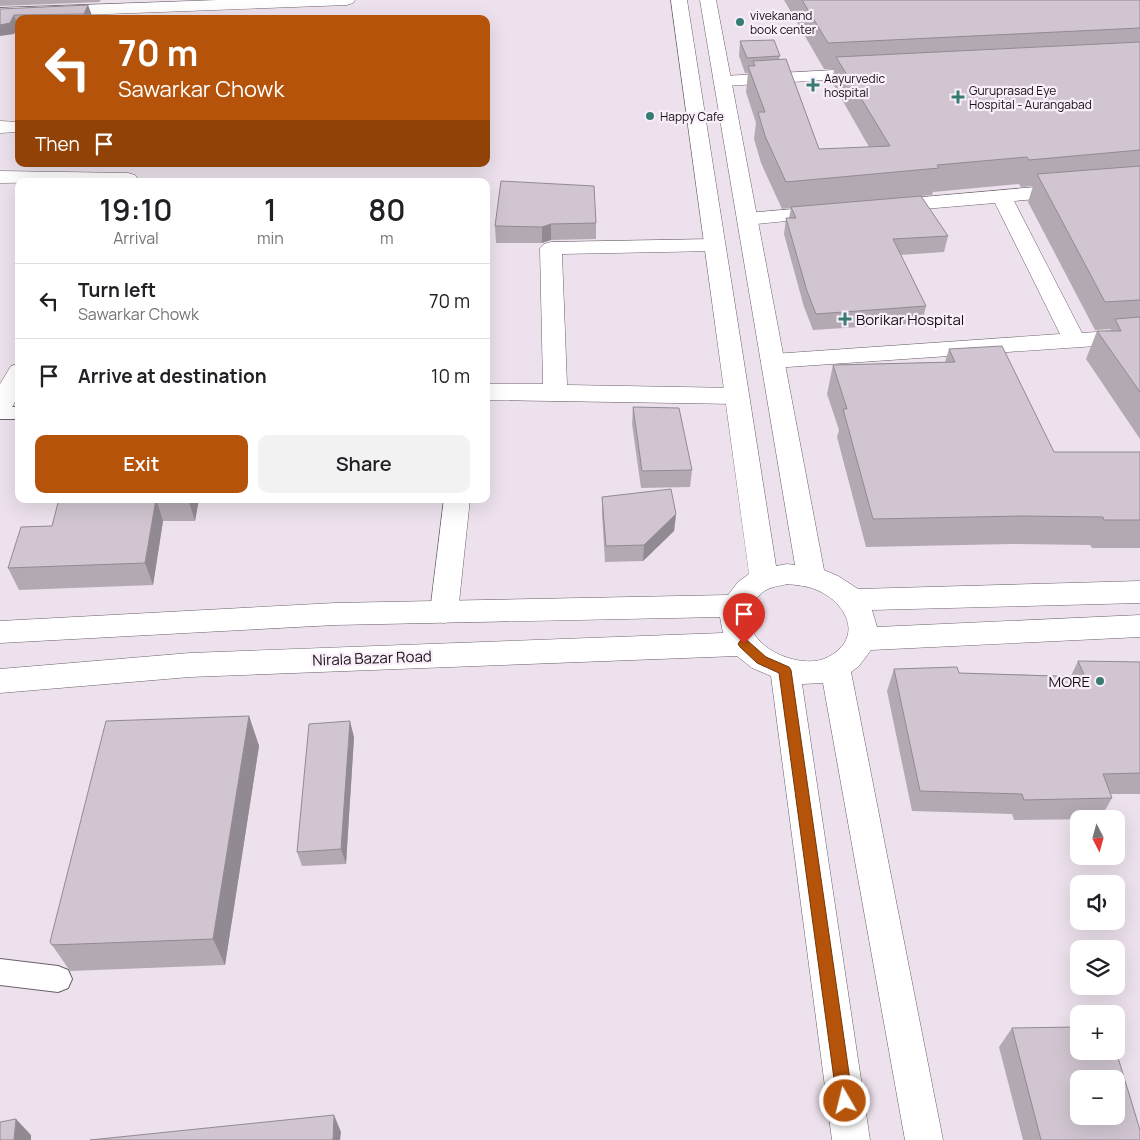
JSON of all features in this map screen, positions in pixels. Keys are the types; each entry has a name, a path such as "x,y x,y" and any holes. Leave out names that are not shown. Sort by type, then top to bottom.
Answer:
{"street":[{"path":"0,13 49,15 347,0"},
{"path":"679,0 764,579"},
{"path":"708,0 724,80 811,577"},
{"path":"291,15 304,2"},
{"path":"179,15 187,7"},
{"path":"724,80 892,72"},
{"path":"129,178 140,167"},
{"path":"0,177 42,178"},
{"path":"747,219 1140,184"},
{"path":"1002,197 1075,341"},
{"path":"555,392 551,248 715,245"},
{"path":"773,361 1140,336"},
{"path":"0,406 15,378"},
{"path":"490,392 737,396"},
{"path":"444,612 457,503"},
{"path":"787,574 811,577 834,586 852,600 862,619 862,638 853,656 835,668 811,673 785,670 761,660 744,644 735,625 736,606 746,590 764,579 787,574"},
{"path":"852,600 1140,592"},
{"path":"0,632 334,614 736,606"},
{"path":"862,638 1140,626"},
{"name":"Nirala Bazar Road","path":"0,681 190,665 744,644"},
{"path":"835,668 924,1140"},
{"path":"785,670 851,1140"}],"lane":[{"path":"0,413 15,413"},
{"path":"0,972 58,979"}],"building":[{"path":"802,0 1140,0 1140,28 828,43"},
{"path":"88,5 84,14 14,15 10,23 0,25 0,9"},
{"path":"774,40 780,56 747,58 740,41"},
{"path":"1140,42 1140,150 1029,160 1027,157 937,165 939,168 786,182 765,136 758,112 765,112 748,66 755,66 753,61 786,59 819,149 890,146 836,57"},
{"path":"1140,166 1140,300 1105,302 1037,174"},
{"path":"501,181 594,186 596,223 551,224 542,227 495,226"},
{"path":"921,196 948,236 893,239 926,306 816,314 807,291 786,218 796,218 791,207"},
{"path":"1140,317 1140,392 1097,331 1121,331 1115,319"},
{"path":"1002,346 1054,452 1140,452 1140,520 1104,520 1103,517 1022,516 873,519 843,409 847,409 833,365 955,362 949,349"},
{"path":"633,407 679,408 692,470 642,471"},
{"path":"671,489 676,514 644,545 606,546 602,497"},
{"path":"58,503 155,503 145,563 8,568 21,527 52,526"},
{"path":"1078,661 1140,662 1140,773 1103,774 1112,798 1024,800 1022,794 920,791 894,669 957,667 959,673 1085,677"},
{"path":"249,716 213,939 52,945 50,942 106,721"},
{"path":"350,721 341,849 297,852 309,724"},
{"path":"1070,1027 1070,1060 1119,1060 1122,1070 1070,1070 1070,1125 1125,1125 1125,1081 1140,1130 1140,1140 1041,1140 1012,1028"},
{"path":"334,1115 333,1140 90,1140"},
{"path":"16,1119 14,1140 0,1140 0,1122"}],"place":[{"name":"vivekanand book center","path":"740,22"},
{"name":"Aayurvedic hospital","path":"813,85"},
{"name":"Guruprasad Eye Hospital - Aurangabad","path":"958,97"},
{"name":"Happy Cafe","path":"650,116"},
{"name":"Borikar Hospital","path":"845,319"},
{"name":"MORE","path":"1100,681"}],"route":[{"path":"744,644 761,660 785,670 845,1101"}]}
